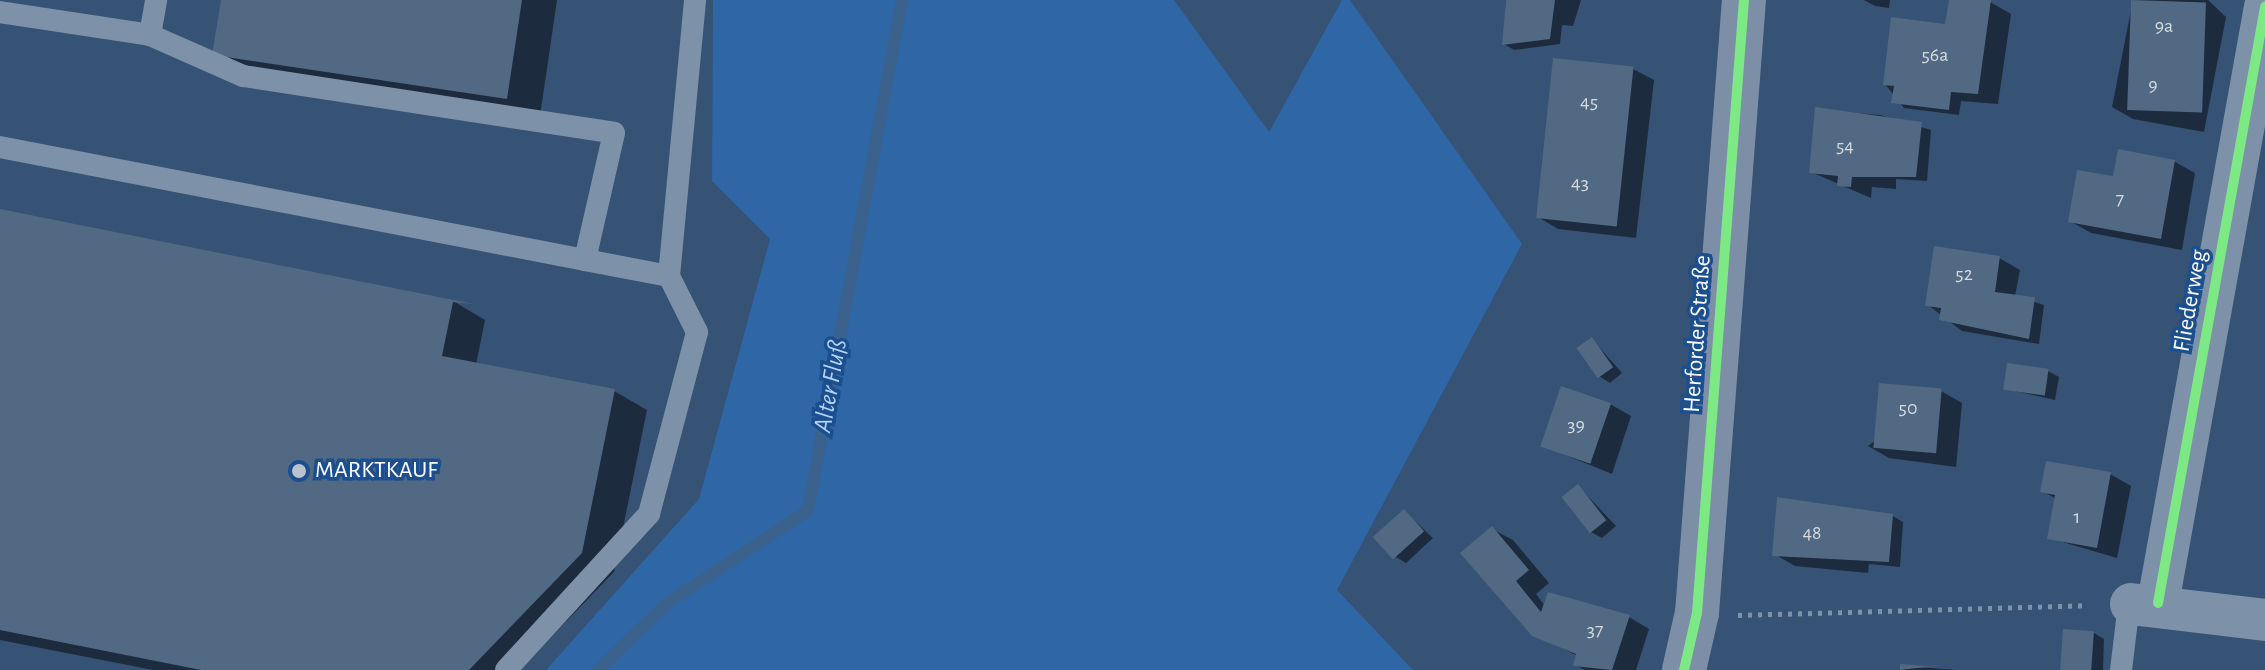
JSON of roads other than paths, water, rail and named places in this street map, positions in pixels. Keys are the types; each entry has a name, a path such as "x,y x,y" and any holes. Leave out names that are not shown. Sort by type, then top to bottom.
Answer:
{"main road":[{"name":"Herforder Straße","path":"1684,670 1697,613 1744,0"}],"street":[{"name":"Fliederweg","path":"2144,603 2265,7"},
{"path":"2144,603 2265,620"}],"lane":[{"path":"150,35 156,0"},
{"path":"506,670 649,514 697,332 669,276 695,0"},
{"path":"0,12 150,35 243,76 614,133 585,260"},
{"path":"0,147 669,276"},
{"path":"2121,670 2144,603"}],"waterway":[{"name":"Alter Fluß","path":"598,670 666,604 808,510 902,0"}],"place":[{"name":"MARKTKAUF","path":"299,471"}]}
